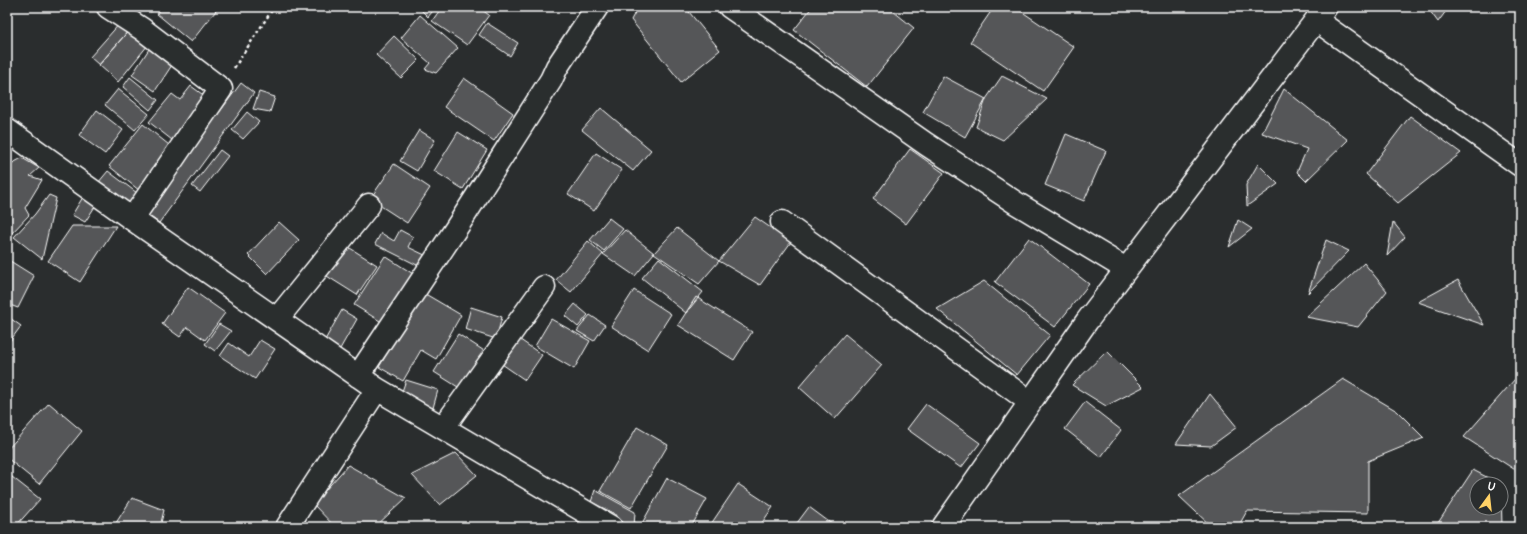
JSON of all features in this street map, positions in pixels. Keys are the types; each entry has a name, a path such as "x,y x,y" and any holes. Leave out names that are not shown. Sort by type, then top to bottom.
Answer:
{"street":[{"path":"108,7 142,29 221,89 132,219"},
{"path":"358,376 453,234 597,7"},
{"path":"730,7 926,144 1016,203 1126,269"},
{"path":"944,527 1087,321 1321,13 1520,165"},
{"path":"7,130 358,376 611,527"},
{"path":"277,319 369,205"},
{"path":"782,222 1030,402"},
{"path":"443,428 544,287"},
{"path":"287,527 377,388"}],"path":[{"path":"221,89 274,7"}],"building":[{"path":"143,7 155,7 151,12"},
{"path":"162,7 219,7 191,42 157,14"},
{"path":"418,7 436,7 428,17"},
{"path":"442,7 478,7 489,15 467,45 432,21"},
{"path":"638,7 685,7 720,50 681,82 631,20"},
{"path":"812,7 888,7 914,28 867,87 794,30"},
{"path":"994,7 1015,7 1074,47 1043,91 970,42"},
{"path":"1427,7 1449,7 1438,22"},
{"path":"420,15 458,48 436,73 425,69 430,63 401,38"},
{"path":"121,22 130,29 99,65 90,57"},
{"path":"487,23 518,43 510,56 479,35"},
{"path":"130,29 148,45 118,82 99,65"},
{"path":"394,36 419,60 401,78 376,55"},
{"path":"149,49 172,65 155,91 132,75"},
{"path":"943,76 986,99 965,137 923,112"},
{"path":"1002,76 1047,99 1003,140 976,127 986,99"},
{"path":"130,77 158,100 150,110 123,87"},
{"path":"464,78 513,113 494,141 444,107"},
{"path":"241,83 254,93 159,223 145,213"},
{"path":"191,86 206,97 172,140 149,122 172,94 180,100"},
{"path":"118,89 149,114 135,130 105,105"},
{"path":"1284,89 1348,140 1306,181 1297,172 1307,149 1262,133"},
{"path":"259,92 275,97 270,112 253,109"},
{"path":"601,108 651,150 633,171 582,130"},
{"path":"97,110 123,130 105,154 79,135"},
{"path":"247,112 259,122 243,139 232,130"},
{"path":"1410,116 1461,153 1398,203 1366,174"},
{"path":"143,124 174,149 140,191 109,166"},
{"path":"419,130 435,140 417,171 400,161"},
{"path":"458,132 487,150 463,189 434,171"},
{"path":"1066,134 1106,151 1084,201 1045,185"},
{"path":"910,149 944,173 906,224 873,199"},
{"path":"220,150 228,156 200,192 192,186"},
{"path":"596,153 622,170 594,211 568,194"},
{"path":"22,158 39,168 30,176 42,180 25,208 29,215 11,234 7,232 7,166"},
{"path":"394,164 430,188 407,223 370,199"},
{"path":"1258,164 1278,184 1247,206 1246,185"},
{"path":"108,171 141,196 131,209 98,183"},
{"path":"49,195 56,198 42,259 14,237 35,214"},
{"path":"83,197 96,205 85,222 72,215"},
{"path":"755,217 791,242 760,285 719,261"},
{"path":"609,218 623,229 604,251 590,240"},
{"path":"1238,220 1252,229 1229,247"},
{"path":"279,222 299,240 267,274 248,255"},
{"path":"1393,222 1405,237 1387,256"},
{"path":"72,226 116,226 80,282 48,261"},
{"path":"677,228 719,261 699,284 654,253"},
{"path":"400,230 413,237 408,247 429,257 423,268 375,244 381,233 394,241"},
{"path":"625,230 654,253 635,276 603,254"},
{"path":"1029,238 1089,284 1055,327 995,282"},
{"path":"1326,240 1349,251 1308,293"},
{"path":"588,241 603,254 571,292 556,280"},
{"path":"342,243 377,265 357,295 322,273"},
{"path":"385,256 418,277 388,326 354,305"},
{"path":"659,258 703,292 686,313 642,278"},
{"path":"7,259 34,276 18,308 7,304"},
{"path":"1364,263 1387,291 1358,327 1306,317"},
{"path":"1458,280 1484,325 1418,302"},
{"path":"984,281 1050,335 1017,375 937,309"},
{"path":"188,287 225,313 205,340 187,327 180,337 162,324"},
{"path":"634,290 671,314 648,350 611,326"},
{"path":"422,292 461,315 436,359 421,350 403,381 379,367"},
{"path":"696,297 752,332 734,360 678,325"},
{"path":"575,304 588,315 578,327 565,316"},
{"path":"471,307 502,317 496,339 465,329"},
{"path":"342,310 357,319 340,349 325,340"},
{"path":"590,315 605,325 594,341 577,331"},
{"path":"7,316 21,326 10,341 7,339"},
{"path":"551,319 590,341 574,369 535,346"},
{"path":"219,324 231,331 215,351 205,344"},
{"path":"458,334 489,354 466,392 434,372"},
{"path":"845,334 882,365 835,419 799,387"},
{"path":"516,337 542,355 525,380 499,362"},
{"path":"260,340 275,349 255,379 220,356 229,343 249,357"},
{"path":"1107,351 1143,387 1106,406 1072,385"},
{"path":"1343,379 1397,411 1424,438 1368,461 1368,513 1247,511 1238,527 1212,527 1179,496"},
{"path":"1515,379 1520,382 1520,473 1464,437"},
{"path":"406,380 438,390 433,408 400,397"},
{"path":"1210,394 1237,427 1211,446 1176,444"},
{"path":"1085,402 1121,430 1101,457 1065,429"},
{"path":"49,403 82,431 39,484 7,458 7,450"},
{"path":"926,404 980,443 961,468 907,429"},
{"path":"637,427 668,445 631,508 600,491"},
{"path":"456,453 477,475 440,505 412,475"},
{"path":"348,465 406,498 375,527 335,527 313,504"},
{"path":"1473,470 1485,476 1469,476"},
{"path":"7,473 40,499 15,527 7,527"},
{"path":"1469,476 1469,516 1502,516 1502,527 1436,526"},
{"path":"667,478 707,499 691,527 640,527"},
{"path":"738,484 773,507 759,527 709,527"},
{"path":"595,490 635,512 634,527 618,527 615,525 615,514 591,502"},
{"path":"132,498 164,510 160,527 114,526"},
{"path":"809,507 836,527 794,527"}]}
